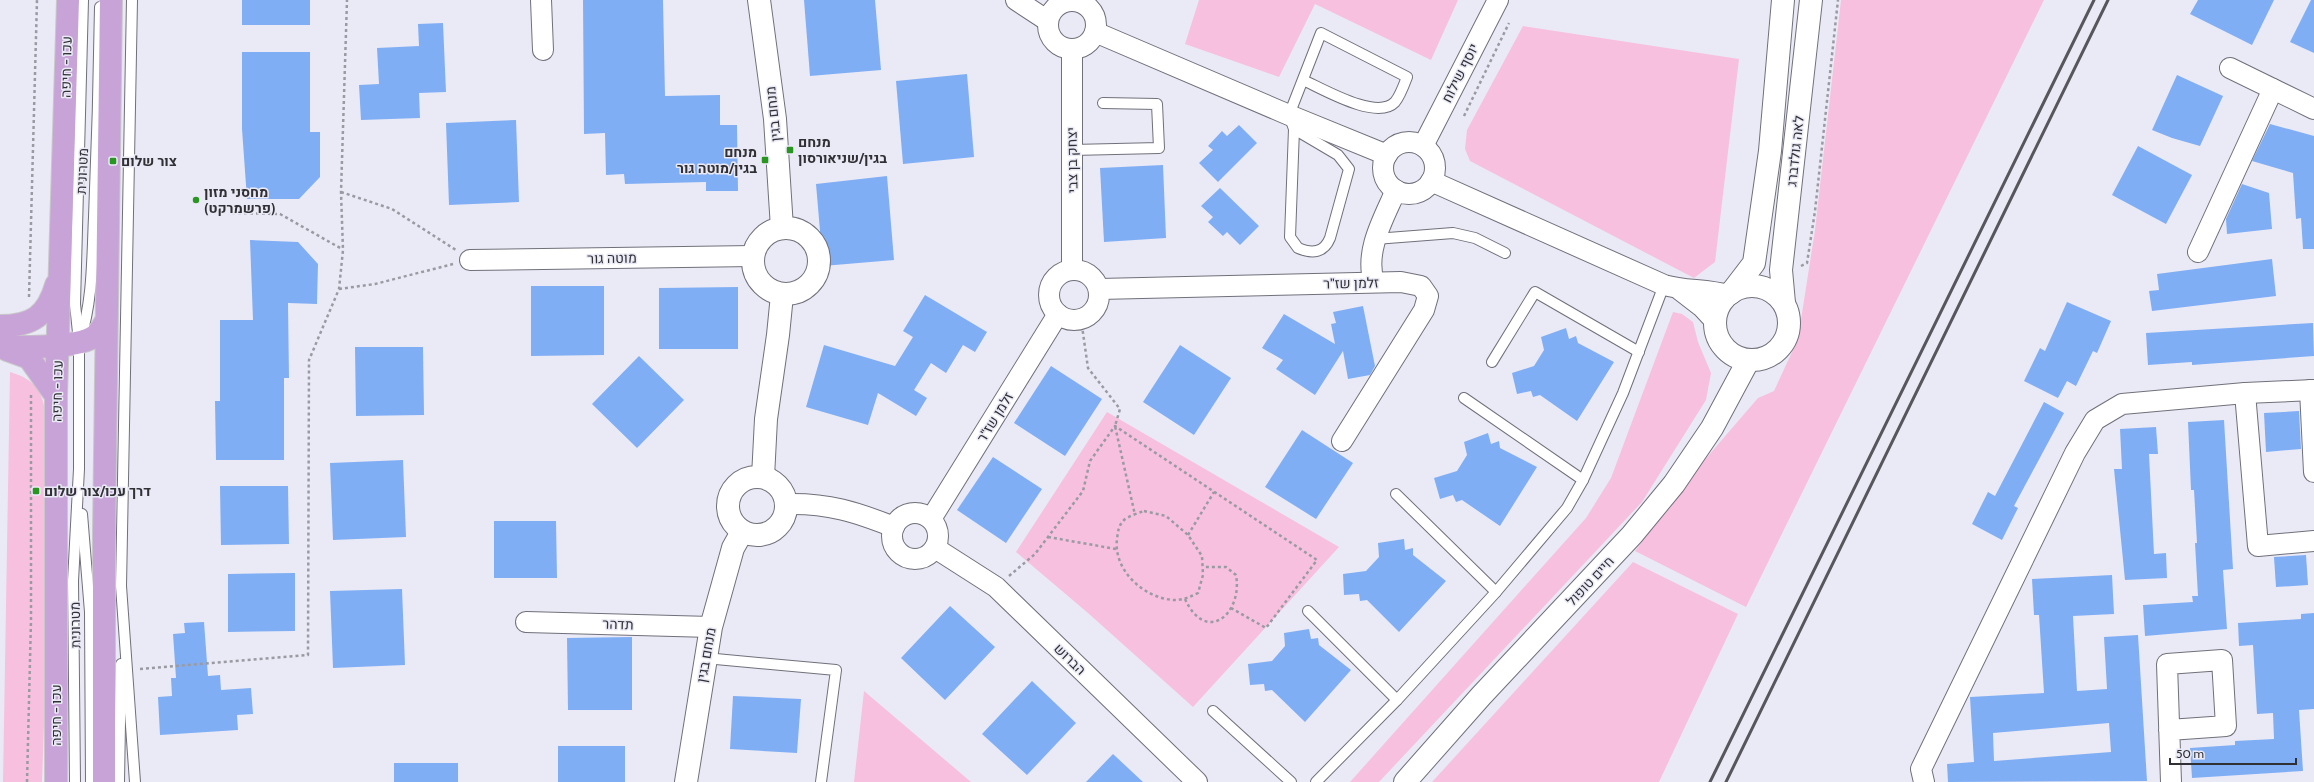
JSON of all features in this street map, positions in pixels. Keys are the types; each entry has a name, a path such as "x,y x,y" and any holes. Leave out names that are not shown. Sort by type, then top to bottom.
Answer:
{"highway":[{"name":"עכו - חיפה","path":"56,782 56,396 58,272 65,133 68,0"},
{"path":"104,782 104,532 111,0"},
{"path":"0,326 26,323 38,318 47,305 55,287 58,272"},
{"path":"0,348 58,345 80,342 94,336 106,321"},
{"path":"0,348 29,358 37,367 56,396"}],"street":[{"path":"541,0 543,50"},
{"name":"מנחם בגין","path":"759,0 775,119 782,228"},
{"path":"1016,0 1048,22"},
{"name":"יוסף שילוח","path":"1423,146 1498,0"},
{"name":"לאה גולדברג","path":"1729,294 1754,263 1770,144 1783,0"},
{"name":"לאה גולדברג","path":"1784,303 1781,270 1811,0"},
{"path":"1070,1 1086,6 1096,19 1096,32 1086,45 1072,50 1064,48 1054,41 1048,30 1048,22 1056,7 1070,1"},
{"path":"1096,32 1291,122 1388,155"},
{"name":"יצחק בן צבי","path":"1072,50 1072,270"},
{"path":"2230,68 2314,109"},
{"path":"2198,252 2273,89"},
{"path":"1415,143 1423,146 1431,155 1434,162 1435,170 1431,181 1426,188 1416,193 1403,193 1396,190 1388,182 1384,175 1384,162 1388,155 1392,149 1403,144 1415,143"},
{"path":"1431,181 1672,287 1702,307 1715,321"},
{"path":"1374,282 1372,265 1376,239 1396,190"},
{"path":"782,228 799,230 809,237 816,246 820,257 819,268 815,278 807,287 797,293 782,294 770,291 761,284 755,274 753,256 756,245 764,236 774,229 782,228"},
{"name":"מוטה גור","path":"470,260 753,256"},
{"path":"1072,270 1089,275 1099,289 1098,301 1095,309 1081,319 1066,318 1058,314 1053,308 1050,291 1052,283 1058,276 1072,270"},
{"name":"זלמן שז\"ר","path":"1099,289 1374,282 1416,284 1424,289 1428,300 1424,310 1342,441"},
{"path":"1672,287 1707,290 1729,294"},
{"path":"1759,287 1776,294 1784,303 1789,314 1790,326 1784,343 1772,356 1760,360 1748,361 1739,359 1724,348 1715,331 1715,321 1721,302 1729,294 1742,288 1759,287"},
{"path":"763,477 766,419 778,335 782,294"},
{"name":"זלמן שז\"ר","path":"931,519 1058,314"},
{"name":"חיים טופול","path":"1405,782 1481,696 1632,535 1665,496 1712,428 1748,361"},
{"path":"1924,782 1921,769 2074,453 2095,420 2122,404 2245,393 2312,390 2314,472"},
{"path":"2245,393 2258,546 2314,541"},
{"path":"752,477 763,477 772,481 780,488 786,504 785,516 780,525 772,532 762,536 752,536 742,532 734,525 728,506 730,496 735,487 752,477"},
{"path":"786,504 820,504 843,508 894,527"},
{"path":"916,513 931,519 938,534 935,548 926,557 918,560 907,558 895,547 892,540 894,527 900,518 908,514 916,513"},
{"name":"מנחם בגין","path":"686,782 704,658 733,548 742,532"},
{"name":"הברוש","path":"935,548 996,587 1197,782"},
{"name":"תדהר","path":"526,622 711,627"},
{"path":"2169,730 2171,782"}],"lane":[{"name":"מטרונית","path":"75,782 73,581 79,468 80,342 75,304 82,0"},
{"name":"מטרונית","path":"80,342 86,318 91,285 98,125 100,0"},
{"path":"118,782 132,0"},
{"path":"1291,122 1347,164 1348,169 1330,238 1325,247 1319,251 1298,248 1290,237 1291,122 1303,80 1321,33 1407,77 1395,102 1388,108 1378,109 1364,107 1303,80"},
{"path":"1072,150 1159,148 1157,104 1103,104"},
{"path":"1376,239 1453,233 1475,238 1505,252"},
{"path":"1316,782 1397,700 1496,592 1568,508 1583,480 1623,393 1639,352 1672,287"},
{"path":"1492,362 1535,292 1639,352"},
{"path":"1464,398 1583,480"},
{"name":"מטרונית","path":"79,468 90,612 91,782"},
{"path":"1396,494 1496,592"},
{"path":"121,586 135,782"},
{"path":"1308,611 1397,700"},
{"path":"704,658 836,670 821,782"},
{"path":"1214,711 1291,782"}],"path":[{"path":"37,0 29,299 37,311 38,318"},
{"path":"127,670 308,655 309,360 339,289 343,250 341,192 347,0"},
{"path":"1798,267 1807,263 1815,211 1838,0"},
{"path":"1464,116 1510,20"},
{"path":"341,192 392,209 470,260"},
{"path":"232,213 280,214 343,250"},
{"path":"339,289 375,284 470,260"},
{"path":"996,587 1035,554 1083,491 1090,461 1115,426 1120,409 1088,368 1081,319"},
{"path":"27,782 32,620 31,390 37,378 37,367"},
{"path":"1115,426 1317,560 1266,628 1231,608"},
{"path":"1115,426 1135,515"},
{"path":"1188,535 1214,492"},
{"path":"1144,511 1166,516 1188,535 1202,556 1203,567 1198,593 1185,599 1173,600 1137,586 1121,566 1116,549 1119,527 1126,519 1144,511"},
{"path":"1048,537 1116,549"},
{"path":"1185,599 1191,613 1202,622 1212,622 1227,616 1236,601 1238,587 1236,575 1226,567 1203,567"}],"shaded area":[{"path":"1199,0 1458,0 1431,60 1315,4 1279,77 1185,44"},
{"path":"1841,0 2044,0 1746,607 1635,551 1702,463 1758,398 1774,391 1798,339 1815,230"},
{"path":"1523,26 1739,59 1715,262 1694,278 1470,161 1465,149 1467,130"},
{"path":"1673,312 1682,314 1693,322 1698,342 1711,373 1706,400 1642,502 1379,782 1350,782 1586,518 1611,478"},
{"path":"10,372 26,378 36,388 43,400 46,417 49,581 42,782 3,782"},
{"path":"1107,412 1339,547 1193,707 1088,613 1016,552"},
{"path":"1633,562 1738,614 1659,782 1432,782"},
{"path":"864,691 971,782 854,782"}],"building":[{"path":"242,0 310,0 310,25 242,25"},
{"path":"583,0 663,0 665,96 720,95 720,125 737,125 738,191 706,191 706,182 625,184 624,174 606,175 605,133 584,134"},
{"path":"804,0 875,0 881,70 810,76"},
{"path":"2198,0 2274,0 2252,45 2190,14"},
{"path":"2311,0 2314,0 2314,53 2290,42"},
{"path":"443,23 446,92 419,93 420,118 361,120 359,85 379,84 377,48 419,46 418,24"},
{"path":"242,52 310,52 310,132 320,132 320,177 299,199 247,199 242,129"},
{"path":"967,74 974,157 903,164 896,81"},
{"path":"2177,75 2223,96 2200,146 2172,138 2152,130"},
{"path":"516,120 519,202 449,205 446,123"},
{"path":"2270,124 2314,136 2314,249 2303,249 2301,218 2296,219 2293,173 2252,161"},
{"path":"1239,125 1257,143 1218,182 1199,163 1213,150 1208,146 1222,131 1227,136"},
{"path":"2138,146 2192,175 2166,224 2112,195"},
{"path":"1163,165 1166,238 1104,242 1100,168"},
{"path":"887,176 894,260 823,266 816,184"},
{"path":"2242,184 2269,193 2272,229 2227,234 2226,219"},
{"path":"1220,188 1259,226 1240,245 1227,232 1223,236 1208,222 1213,217 1201,206"},
{"path":"250,240 298,242 318,264 317,304 288,303 289,378 284,378 284,460 216,460 215,401 220,401 220,320 253,320"},
{"path":"2272,259 2276,296 2152,311 2149,291 2159,290 2157,274"},
{"path":"531,286 604,286 604,355 531,356"},
{"path":"738,287 738,349 659,349 659,288"},
{"path":"925,295 987,332 975,352 963,345 946,373 931,363 914,390 927,398 916,416 878,393 868,425 806,407 824,345 895,366 913,337 903,331"},
{"path":"2067,302 2111,321 2097,353 2093,351 2076,386 2067,381 2058,398 2024,381 2040,348 2045,351"},
{"path":"1363,306 1375,366 1370,375 1348,379 1343,351 1315,395 1276,369 1283,360 1262,348 1284,314 1335,344 1331,324 1336,323 1333,312"},
{"path":"2313,323 2314,356 2192,365 2192,362 2148,365 2146,333"},
{"path":"1566,328 1569,339 1576,336 1578,343 1614,362 1577,421 1540,395 1533,397 1531,391 1517,394 1512,373 1534,366 1544,350 1541,337"},
{"path":"1180,345 1231,378 1194,435 1143,402"},
{"path":"355,347 423,347 424,415 356,416"},
{"path":"639,356 684,400 637,448 592,404"},
{"path":"1051,366 1102,399 1065,456 1014,423"},
{"path":"2044,402 2064,413 2014,506 2018,508 2002,540 1972,524 1988,492 1995,496"},
{"path":"2299,411 2301,449 2266,452 2264,413"},
{"path":"2224,420 2233,569 2223,570 2227,629 2145,636 2143,605 2193,602 2192,596 2198,596 2194,490 2191,490 2188,422"},
{"path":"2156,427 2158,454 2149,454 2154,554 2166,553 2167,578 2125,580 2114,469 2122,469 2120,429"},
{"path":"1302,430 1353,463 1316,519 1265,487"},
{"path":"1488,433 1491,444 1499,441 1500,448 1537,467 1500,526 1462,500 1456,502 1453,495 1440,499 1434,478 1457,471 1467,455 1464,442"},
{"path":"993,457 1042,489 1006,543 957,510"},
{"path":"403,460 406,537 333,540 330,463"},
{"path":"220,486 288,486 289,544 221,545"},
{"path":"494,521 556,521 557,578 494,578"},
{"path":"1404,539 1405,550 1413,548 1413,555 1446,581 1399,632 1367,600 1360,601 1359,594 1344,595 1343,574 1366,571 1379,557 1378,543"},
{"path":"2306,555 2308,585 2276,587 2274,557"},
{"path":"295,573 295,631 228,632 228,574"},
{"path":"2112,575 2114,614 2073,616 2077,691 2107,689 2104,637 2138,635 2147,781 1948,782 1947,764 1974,762 1970,697 2044,693 2039,615 2034,615 2032,579","holes":["2109,723 2111,752 1994,761 1993,733"]},
{"path":"402,589 405,665 333,668 330,591"},
{"path":"950,606 995,647 945,700 901,658"},
{"path":"2314,613 2314,709 2299,710 2303,771 2192,778 2190,748 2235,745 2235,741 2274,739 2273,713 2257,714 2253,645 2239,646 2238,623 2301,619 2301,614"},
{"path":"204,622 208,676 220,675 221,690 251,688 253,714 237,715 238,730 160,735 158,697 172,696 171,678 176,678 173,634 185,633 184,623"},
{"path":"1309,629 1311,639 1318,638 1319,645 1351,670 1305,722 1272,690 1265,691 1264,684 1250,685 1248,664 1272,661 1285,646 1284,633"},
{"path":"632,637 632,710 568,710 567,638"},
{"path":"1032,681 1076,723 1027,775 982,734"},
{"path":"733,696 801,699 797,753 730,749"},
{"path":"558,746 625,746 625,782 558,782"},
{"path":"1113,754 1143,782 1086,782"},
{"path":"394,763 458,763 458,782 394,782"}],"railway":[{"path":"1710,782 2094,0"},
{"path":"1726,782 2108,0"}],"place":[{"name":"מנחם בגין/שניאורסון","path":"790,150"},
{"name":"מנחם בגין/מוטה גור","path":"765,160"},
{"name":"צור שלום","path":"113,161"},
{"name":"מחסני מזון (פרשמרקט)","path":"196,200"},
{"name":"דרך עכו/צור שלום","path":"36,491"}]}
